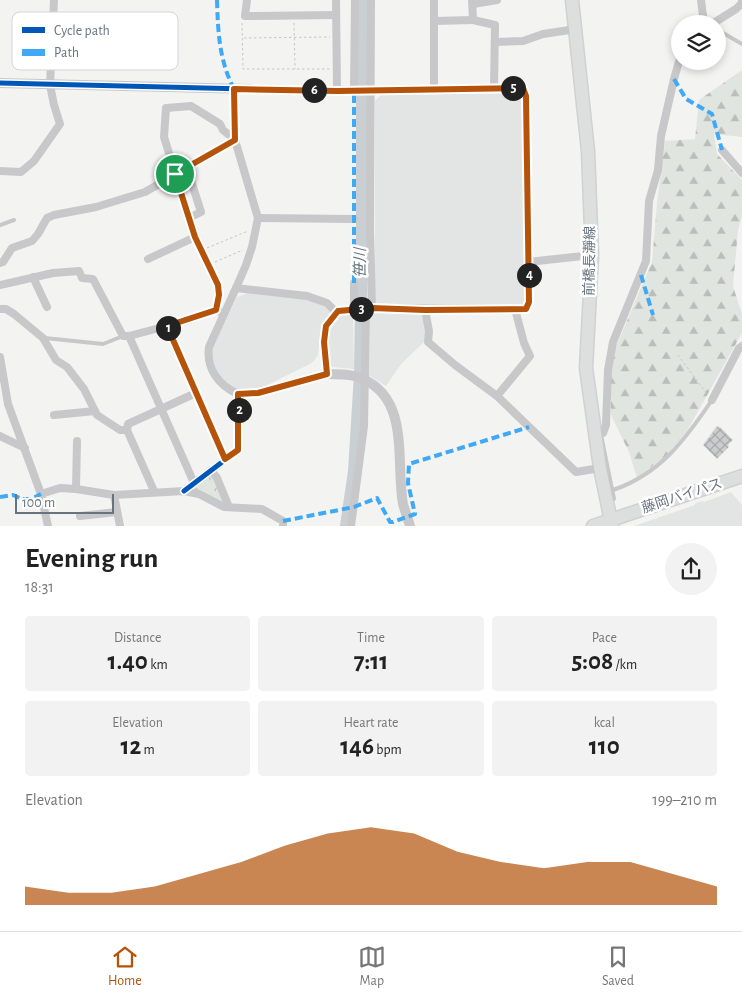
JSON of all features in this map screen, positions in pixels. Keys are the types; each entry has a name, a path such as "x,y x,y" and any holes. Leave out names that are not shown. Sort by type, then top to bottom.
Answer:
{"main road":[{"name":"前橋長瀞線","path":"572,0 588,151 592,255 586,368 598,434 600,468 612,523"},
{"name":"藤岡バイパス","path":"593,526 612,523 742,476"}],"street":[{"path":"247,0 246,16 336,15"},
{"path":"336,0 337,91"},
{"path":"351,526 364,426 362,379 369,309 362,90 355,0"},
{"path":"362,90 371,0"},
{"path":"434,0 434,89"},
{"path":"473,20 472,2 497,0"},
{"path":"701,0 703,15"},
{"path":"726,15 742,4 742,0"},
{"path":"434,21 473,20 495,25 494,88"},
{"path":"495,42 523,41 543,34 576,29"},
{"path":"0,171 21,172 34,161 60,124 50,85 51,70"},
{"path":"598,434 603,433 606,425 608,370 613,342 646,261 649,201 658,170 661,136 677,70"},
{"path":"0,83 337,91 523,88 526,96 529,302 526,309 354,309 338,311 326,326 327,374"},
{"path":"234,89 235,140 258,218 246,265 209,347 208,356 214,374 232,391 238,394 258,393 327,374 362,379 374,386 385,397 394,413 399,434 403,504 410,526"},
{"path":"216,310 219,295 218,285 195,237 164,137 166,108 191,106 220,124 223,130 235,140"},
{"path":"0,263 3,262 12,248 32,241 47,218 54,214 96,207 144,192 235,140"},
{"path":"722,150 742,173"},
{"path":"187,168 201,212 189,218"},
{"path":"258,218 354,219"},
{"path":"148,259 195,237"},
{"path":"528,262 592,255"},
{"path":"0,286 53,273 79,271 82,278 93,279 126,336 162,408 194,484"},
{"path":"33,277 47,307"},
{"path":"354,283 354,309"},
{"path":"236,288 307,296 327,303 337,313"},
{"path":"0,309 6,309 14,314 44,338 56,360 67,367 84,389 97,415 120,430 127,430"},
{"path":"497,396 530,356 524,343 515,309"},
{"path":"126,336 167,326 216,310 224,314"},
{"path":"425,310 429,331 428,342 497,396 576,472 600,468"},
{"path":"167,326 225,459"},
{"path":"712,400 739,348 742,346"},
{"path":"0,357 4,403 25,448 41,494 48,526"},
{"path":"154,491 127,430 128,424 196,392"},
{"path":"184,491 238,450 238,394"},
{"path":"54,415 95,411"},
{"path":"0,436 25,448"},
{"path":"76,489 77,441"},
{"path":"210,470 221,485 229,507"},
{"path":"41,494 60,488 114,495 154,491 184,491 199,494 224,507 262,509 283,521 283,526"},
{"path":"114,495 120,526"},
{"path":"80,516 117,512"}],"lane":[{"path":"726,35 742,44"},
{"path":"0,225 14,220"},
{"path":"44,338 103,344 126,336"},
{"path":"613,490 647,475 664,461 692,430 712,400"},
{"path":"598,434 614,498"}],"path":[{"path":"294,15 295,69"},
{"path":"246,16 242,24 243,69 336,68"},
{"path":"243,38 336,37"},
{"path":"202,250 256,228"},
{"path":"209,264 252,247"},
{"path":"678,355 712,400"}],"shaded area":[{"path":"519,93 523,100 525,303 522,306 378,306 375,302 375,101 381,95"},
{"path":"248,293 306,299 322,305 330,310 331,314 321,330 318,355 314,361 261,388 235,391 215,372 212,349 237,297"},
{"path":"353,312 354,369 332,367 326,341 328,332 332,322 342,313"},
{"path":"368,313 422,313 426,332 424,342 401,364 386,386 368,375"},
{"path":"731,492 742,505 742,526 634,526 695,505 695,503 704,502"}],"green space":[{"path":"742,70 742,137 714,134 717,154 742,180 742,216 738,230 733,286 742,314 742,333 687,431 667,455 637,478 629,452 611,415 611,369 617,344 652,262 665,141 695,139 699,100"},
{"path":"211,475 216,482 225,505 193,490"}],"building":[{"path":"717,426 733,440 717,459 703,445"}],"waterway":[{"name":"笹川","path":"346,526 354,471 360,374 362,0"}],"marked path":[{"path":"217,0 222,57 234,89"},
{"path":"674,79 686,99 712,114 722,150"},
{"path":"354,90 354,283"},
{"path":"641,275 653,315"},
{"path":"283,521 354,507 377,498 390,522 415,514 408,483 409,464 529,427"},
{"path":"0,497 13,495 22,499 31,499 41,494"}],"cycle path":[{"path":"0,83 326,91 523,88 526,96 529,303 526,309 425,310 372,308 338,311 326,326 324,343 327,374 258,393 238,394 238,450 184,491"}],"route":[{"path":"523,88 526,96 529,302 526,309 425,310 372,308 338,311 326,326 324,342 327,374 258,393 238,394 240,441 238,450 225,459 167,326 216,310 219,295 218,285 211,266 195,237 175,174 235,140 234,89 337,91 523,88"}]}
